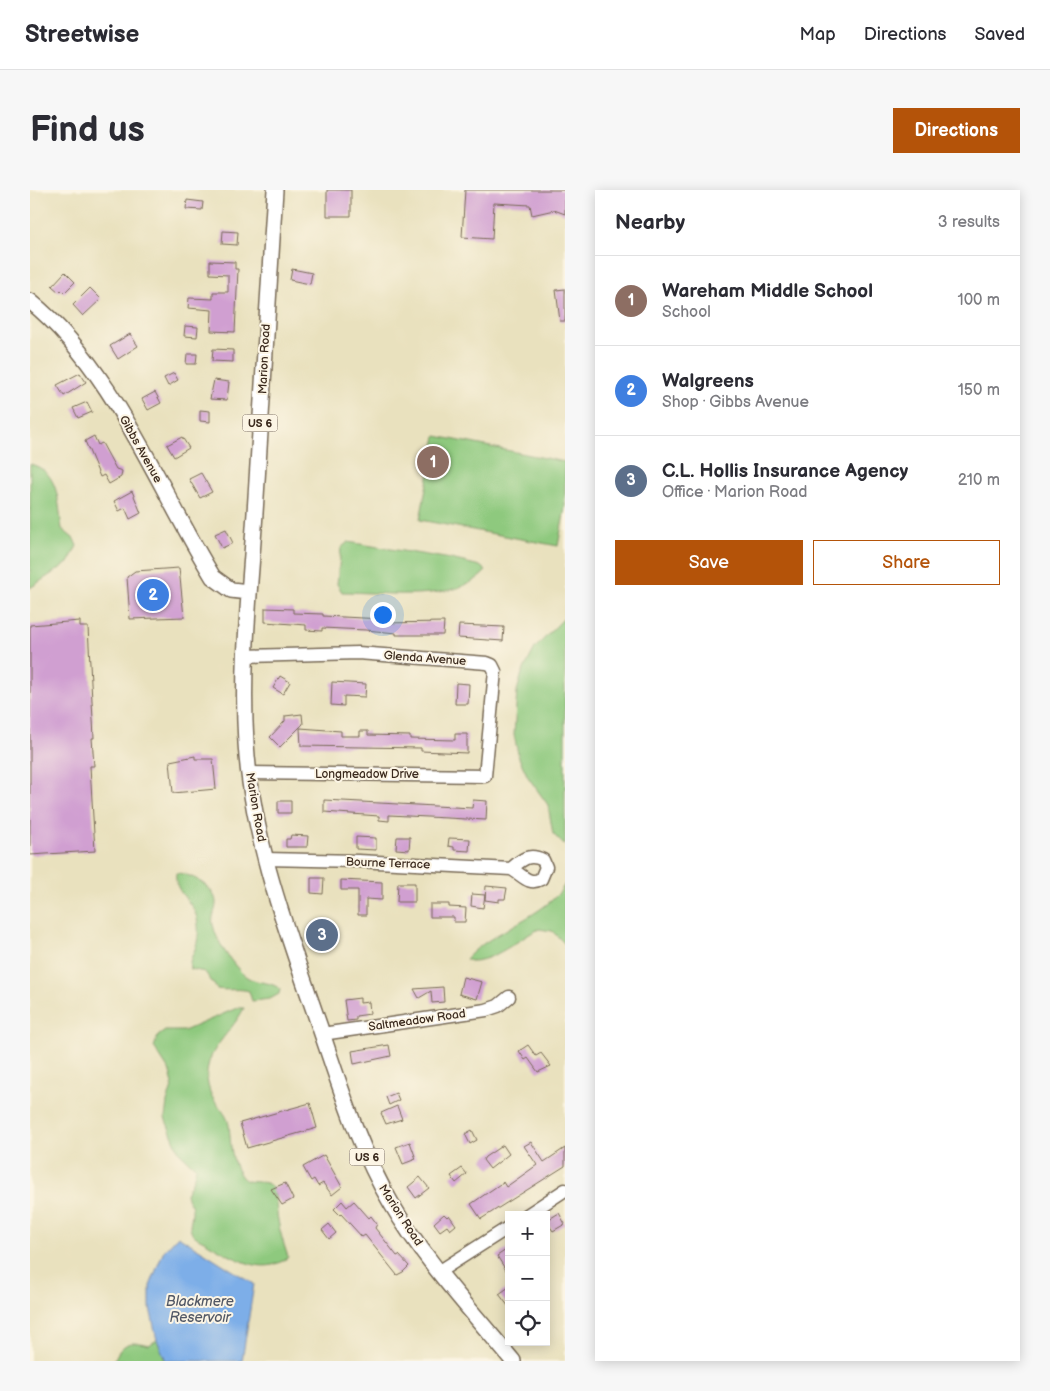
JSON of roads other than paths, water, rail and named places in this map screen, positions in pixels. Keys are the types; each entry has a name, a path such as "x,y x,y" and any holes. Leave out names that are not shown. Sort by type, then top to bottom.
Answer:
{"main road":[{"name":"Marion Road","path":"274,190 244,656 246,743 249,773 265,860 282,921 358,1138 374,1173 392,1206 440,1271 512,1361"},
{"name":"Gibbs Avenue","path":"30,301 75,344 101,380 213,576 224,587 248,592"}],"street":[{"name":"Glenda Avenue","path":"244,656 358,653 487,662 492,665 495,671 485,776"},
{"name":"Longmeadow Drive","path":"249,773 485,776"},
{"name":"Bourne Terrace","path":"265,860 358,861 511,869"},
{"name":"Saltmeadow Road","path":"322,1034 486,1010 498,1006 509,997"},
{"path":"533,1211 565,1190"},
{"path":"440,1271 505,1230"}],"water":[{"name":"Blackmere Reservoir","path":"178,1236 254,1284 242,1361 166,1361 157,1340 150,1308 150,1286 163,1252"}],"place":[{"name":"Wareham Middle School","path":"433,462"},
{"name":"Walgreens","path":"153,595"},
{"name":"C.L. Hollis Insurance Agency","path":"322,935"}]}
